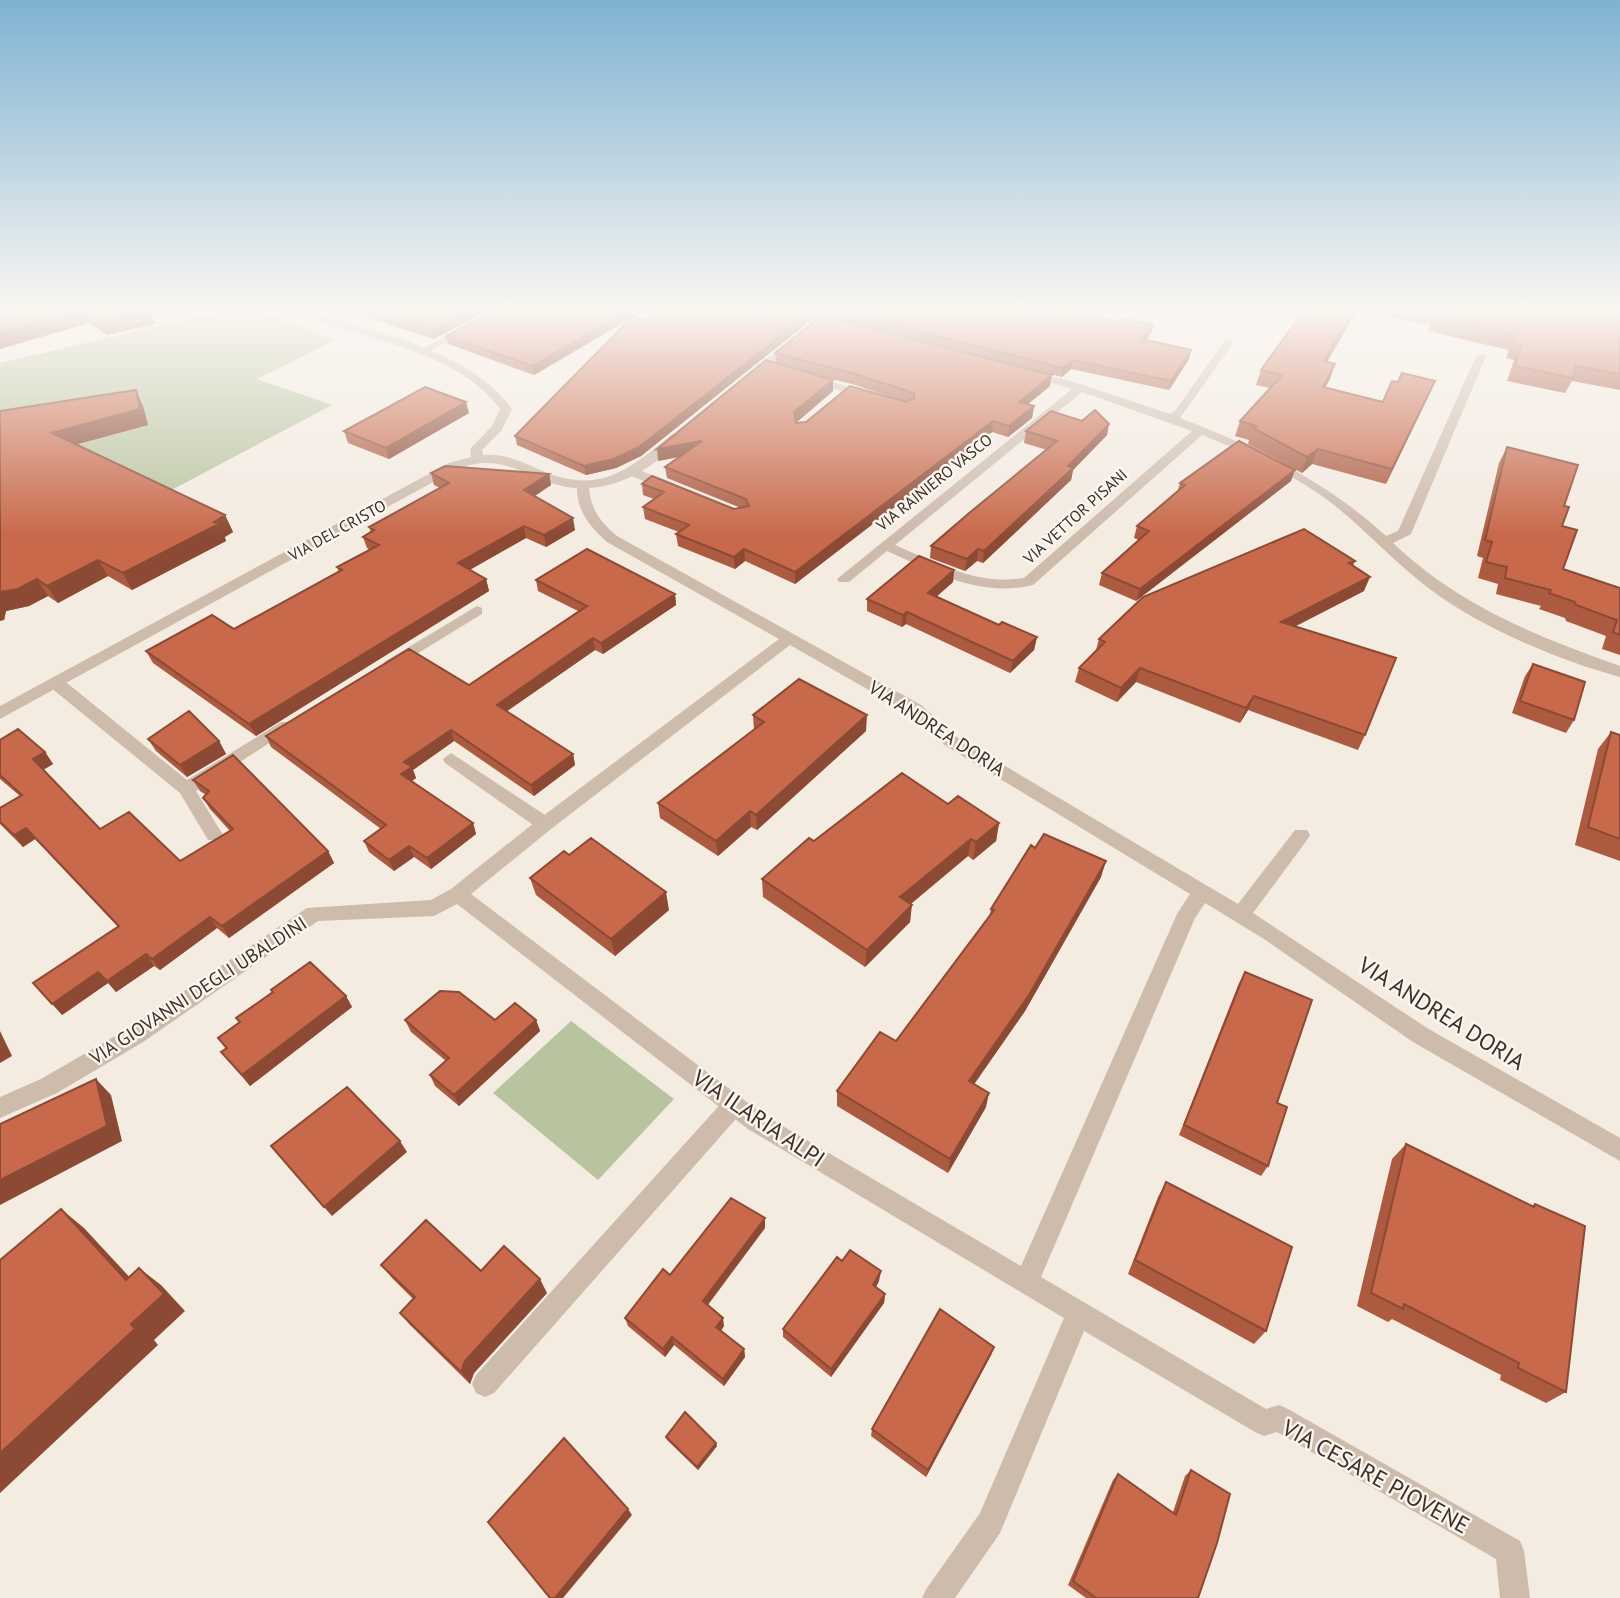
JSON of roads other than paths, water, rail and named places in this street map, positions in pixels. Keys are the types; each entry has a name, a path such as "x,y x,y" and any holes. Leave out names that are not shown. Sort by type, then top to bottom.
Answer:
{"street":[{"path":"477,459 476,449 504,418 506,409 503,401 487,387"},
{"path":"827,387 842,393 883,400"},
{"path":"1075,387 1169,420 1297,476 1342,505 1437,588 1467,607 1508,628 1620,672"},
{"path":"1169,420 1179,414 1198,387"},
{"path":"1385,541 1404,534 1468,387"},
{"name":"VIA RAINIERO VASCO","path":"844,579 1080,388"},
{"name":"VIA DEL CRISTO","path":"0,713 453,466 477,459 505,460 552,481 583,486 614,480 631,471 690,426"},
{"name":"VIA VETTOR PISANI","path":"884,545 979,585 1010,586 1028,582 1198,432"},
{"path":"631,471 680,491"},
{"name":"VIA ANDREA DORIA","path":"583,486 584,505 600,529 612,538 915,709 952,742 1241,914 1420,1035 1620,1150"},
{"path":"382,668 477,611"},
{"name":"VIA GIOVANNI DEGLI UBALDINI","path":"0,1108 49,1086 135,1035 314,913 433,908 458,894 545,824 790,638"},
{"path":"56,683 186,789 214,835"},
{"path":"186,789 302,716"},
{"path":"451,759 545,824"},
{"path":"1241,914 1301,835"},
{"path":"1026,1283 1188,914 1203,891"},
{"name":"VIA ILARIA ALPI","path":"458,894 756,1122 1079,1313"},
{"path":"485,1384 734,1105"},
{"path":"937,1598 990,1523 1079,1313"},
{"name":"VIA CESARE PIOVENE","path":"1079,1313 1264,1423 1279,1418 1510,1551 1515,1598"}]}
